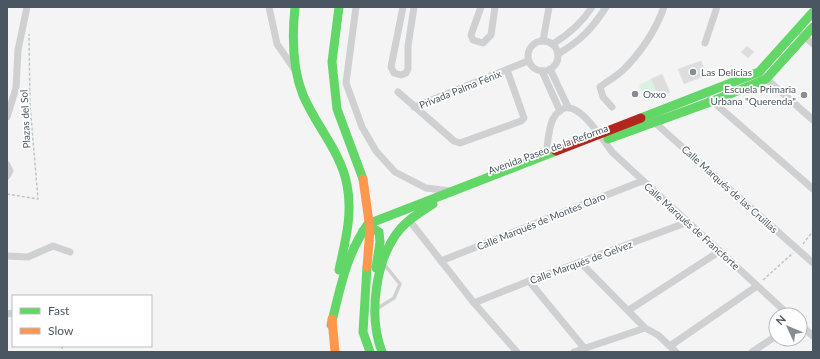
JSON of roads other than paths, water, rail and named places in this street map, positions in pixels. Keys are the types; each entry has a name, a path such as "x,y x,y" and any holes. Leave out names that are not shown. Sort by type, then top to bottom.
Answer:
{"street":[{"path":"7,118 16,88 18,50 27,7"},
{"path":"270,7 277,44 297,74"},
{"path":"295,7 293,25 297,74 303,94 343,170 349,198 347,235 331,325 335,352"},
{"path":"339,7 332,62 337,109 363,179 370,228 363,332 370,352"},
{"path":"334,42 346,7"},
{"path":"356,7 346,83 362,127 376,151 395,172 426,188 452,191"},
{"path":"403,7 391,67 394,73 401,75 406,73 408,69 408,46 414,7"},
{"path":"481,7 471,35 473,40 477,42 486,41 491,35 495,7"},
{"path":"543,40 550,7"},
{"path":"553,44 570,33 585,19 592,7"},
{"path":"558,54 576,43 593,27 606,7"},
{"path":"612,107 603,96 600,87 614,78 631,61 654,30 664,7"},
{"path":"705,43 717,7"},
{"name":"Avenida Paseo de la Reforma","path":"651,119 704,93 759,72 813,12"},
{"name":"Avenida Paseo de la Reforma","path":"382,352 376,338 376,287 382,262 396,234 409,220 435,203 651,119 713,101 766,79 813,27"},
{"path":"797,30 813,44"},
{"path":"543,40 553,44 558,54 556,63 546,70 534,68 528,61 530,47 536,42 543,40"},
{"name":"Privada Palma Fénix","path":"414,108 528,61"},
{"name":"Privada Palma Fénix","path":"398,92 414,108 457,143 521,121 524,118 507,70"},
{"path":"546,70 568,107 560,111 553,119 546,155"},
{"path":"546,70 560,111"},
{"path":"759,72 813,120"},
{"path":"704,93 813,189"},
{"name":"Calle Marqués de Francforte","path":"568,107 576,109 612,152 780,307"},
{"name":"Calle Marqués de las Cruillas","path":"651,119 813,263"},
{"name":"Avenida Paseo de la Reforma","path":"360,234 368,224 546,155 601,138"},
{"path":"7,176 10,171 8,166"},
{"name":"Calle Marqués de Montes Claro","path":"441,261 642,181"},
{"path":"409,220 474,303 517,352"},
{"name":"Calle Marqués de Gelvez","path":"474,303 688,222"},
{"path":"331,325 349,261 360,234 370,227 379,232 380,242 377,256 376,287"},
{"path":"7,256 28,257 53,246 57,246 70,252"},
{"path":"629,310 720,251"},
{"path":"580,262 629,310 645,328 658,335 676,352"},
{"path":"529,281 585,349"},
{"path":"670,346 757,286"},
{"path":"574,352 645,328"},
{"path":"752,352 768,341"}],"lane":[{"path":"376,310 394,298 400,284 399,280 382,262"}],"place":[{"name":"Las Delicias","path":"693,72"},
{"name":"Oxxo","path":"635,94"},
{"name":"Escuela Primaria Urbana \"Querenda\"","path":"804,95"}]}
